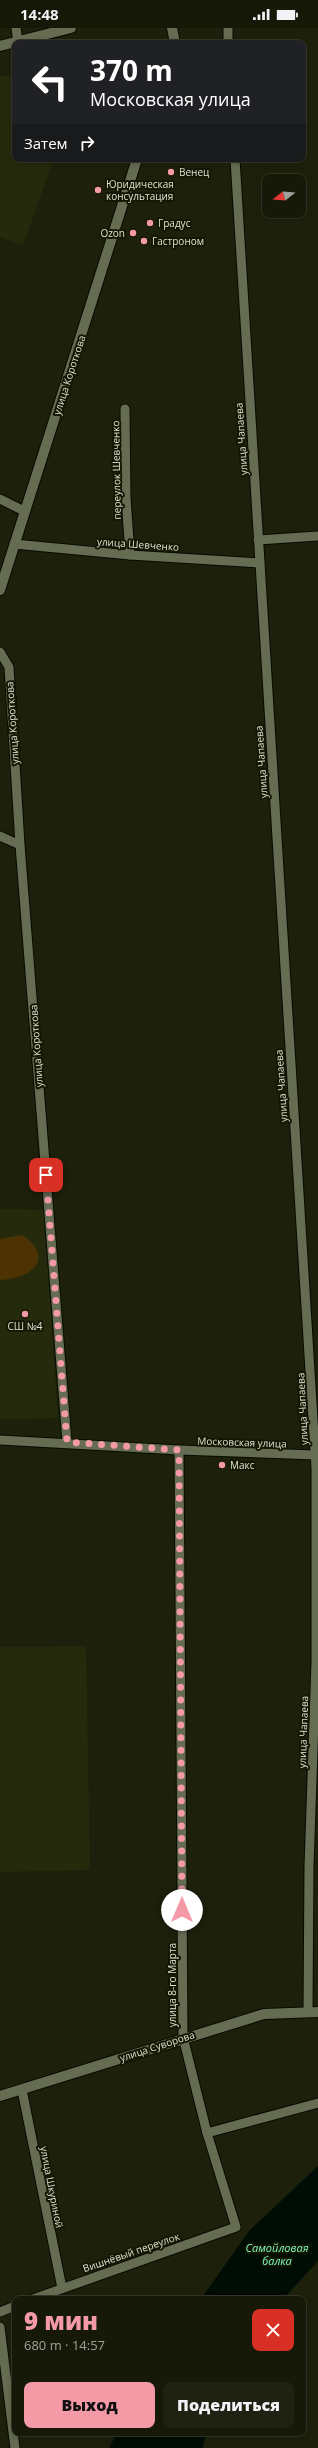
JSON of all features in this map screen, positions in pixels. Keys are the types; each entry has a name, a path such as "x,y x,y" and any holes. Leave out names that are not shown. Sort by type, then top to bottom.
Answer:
{"street":[{"path":"16,28 18,40"},
{"path":"26,40 71,28"},
{"path":"172,28 174,40"},
{"path":"228,28 228,40"},
{"path":"0,46 12,43"},
{"name":"улица Короткова","path":"0,590 136,162"},
{"name":"улица Чапаева","path":"235,162 315,1455 316,1662 309,1868 313,2012"},
{"name":"переулок Шевченко","path":"125,409 126,498 130,555"},
{"path":"0,499 24,511"},
{"path":"258,540 318,536"},
{"name":"улица Шевченко","path":"14,544 130,555 260,563"},
{"name":"улица Короткова","path":"0,652 9,667 20,844 67,1442"},
{"path":"0,836 20,844"},
{"name":"Московская улица","path":"0,1440 67,1442 179,1450 315,1455"},
{"name":"улица 8-го Марта","path":"179,1450 183,2037 207,2133 236,2227"},
{"name":"улица Суворова","path":"0,2096 183,2037 264,2014 313,2012"},
{"name":"улица Шкуриной","path":"22,2090 62,2288"},
{"path":"207,2133 318,2102"},
{"name":"Вишнёвый переулок","path":"41,2296 236,2227"},
{"path":"0,2312 12,2307"},
{"path":"0,2327 12,2424"},
{"path":"14,2436 15,2448"}],"shaded area":[{"path":"12,74 12,162 52,162 23,245 0,237 0,76"},
{"name":"СШ №4","path":"0,1209 44,1210 58,1418 0,1419"},
{"path":"22,1235 34,1245 37,1251 38,1262 29,1272 21,1276 0,1280 0,1239"},
{"path":"86,1646 90,1870 0,1872 0,1647"}],"water":[{"name":"Самойловая балка","path":"318,2166 318,2261 286,2296 203,2296 249,2231"},
{"path":"115,2436 205,2436 203,2448 109,2448"}],"place":[{"name":"Венец","path":"171,172"},
{"name":"Юридическая консультация","path":"98,190"},
{"name":"Градус","path":"150,223"},
{"name":"Ozon","path":"133,233"},
{"name":"Гастроном","path":"144,241"},
{"name":"СШ №4","path":"25,1314"},
{"name":"Макс","path":"222,1465"}],"route":[{"path":"46,1175 67,1442 179,1450 182,1910"}]}
